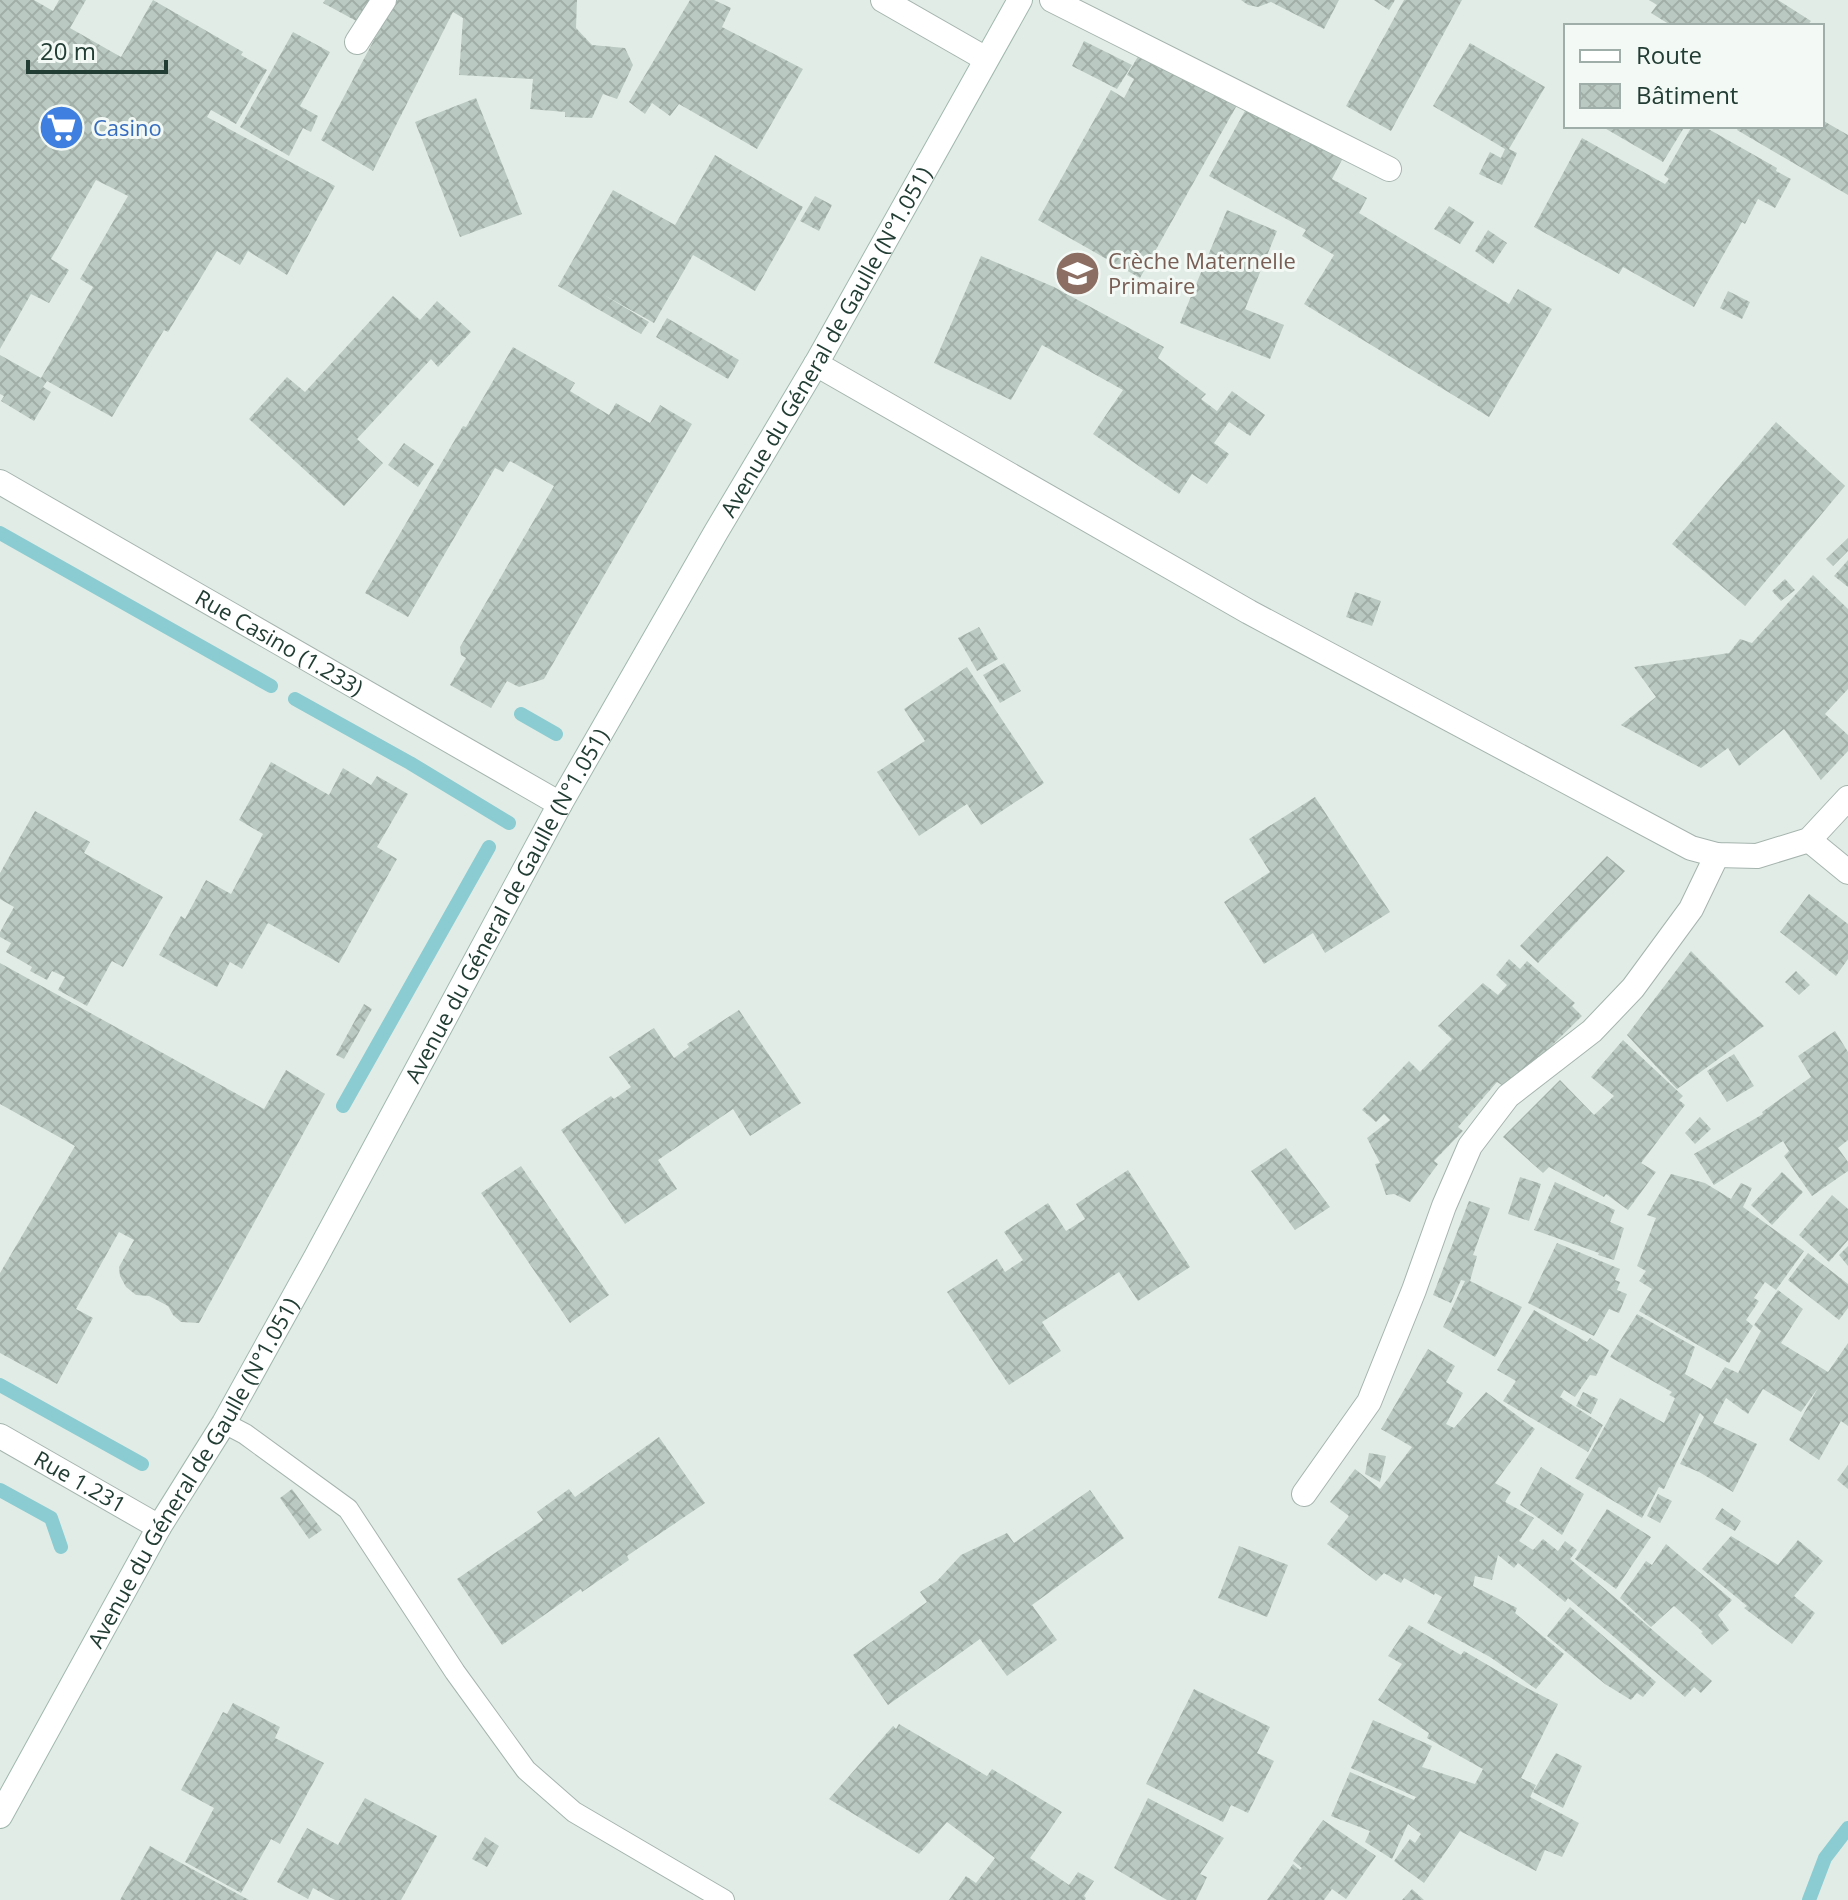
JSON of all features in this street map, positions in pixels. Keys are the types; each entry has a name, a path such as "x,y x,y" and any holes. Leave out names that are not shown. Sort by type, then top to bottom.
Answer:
{"street":[{"path":"357,42 384,0"},
{"path":"883,0 986,59"},
{"name":"Avenue du Géneral de Gaulle (N°1.051)","path":"0,1816 159,1527 224,1423 316,1257 560,804 816,364 1020,0"},
{"path":"1052,0 1389,169"},
{"path":"816,364 1249,612 1691,848 1717,855 1757,856 1809,840 1848,798"},
{"name":"Rue Casino (1.233)","path":"0,482 560,804"},
{"path":"1809,840 1848,872"},
{"path":"1304,1494 1369,1402 1470,1146 1508,1096 1592,1031 1633,988 1691,909 1717,855"},
{"name":"Rue 1.231","path":"0,1436 159,1527"}],"lane":[{"path":"224,1423 245,1434 348,1509 455,1672 526,1770 574,1812 724,1900"}],"building":[{"path":"0,0 34,0 53,11 59,0 86,0 70,28 121,57 153,0 243,52 241,55 267,70 236,124 211,110 207,117 335,186 287,275 248,251 240,265 217,251 168,332 164,330 112,417 47,381 43,387 51,392 34,421 1,401 4,396 0,394 0,355 41,378 93,287 80,279 128,196 96,180 51,259 69,270 49,303 31,294 0,349"},
{"path":"325,0 372,0 360,23 323,3"},
{"path":"395,0 577,0 576,28 592,45 625,48 633,65 617,99 603,94 592,118 565,117 565,112 530,109 533,79 459,75 463,18 453,12 373,171 321,140"},
{"path":"690,0 714,0 731,8 722,27 803,69 757,149 679,104 670,116 652,103 645,114 629,102"},
{"path":"1241,0 1339,0 1324,29 1271,2 1258,7"},
{"path":"1374,0 1395,0 1389,10"},
{"path":"1404,0 1462,0 1391,131 1346,106"},
{"path":"1649,0 1778,0 1811,21 1809,24 1669,24 1651,13 1657,5"},
{"path":"293,32 330,52 300,106 318,116 311,132 303,128 289,156 240,127"},
{"path":"1084,41 1132,65 1117,89 1072,66"},
{"path":"1470,43 1545,87 1509,149 1517,153 1502,185 1479,174 1490,152 1501,158 1505,149 1433,106"},
{"path":"1143,48 1241,98 1140,278 1038,220 1111,90 1124,98 1134,79 1127,75"},
{"path":"476,98 522,214 460,237 415,122"},
{"path":"1251,100 1345,154 1332,179 1367,198 1359,213 1509,304 1518,289 1552,309 1489,417 1304,304 1334,255 1302,236 1306,230 1209,176"},
{"path":"1824,121 1848,135 1848,195 1737,130 1824,128"},
{"path":"1604,128 1684,128 1663,162"},
{"path":"1691,128 1707,128 1791,179 1775,208 1758,199 1694,307 1623,267 1619,274 1534,227 1582,138 1665,184 1669,179 1664,175"},
{"path":"715,155 803,207 755,291 693,255 654,323 604,295 649,322 641,334 558,286 613,190 675,225"},
{"path":"815,196 832,205 819,231 800,221"},
{"path":"1449,206 1474,222 1460,244 1434,229"},
{"path":"1227,210 1277,231 1245,309 1284,325 1270,359 1180,323"},
{"path":"1488,230 1507,243 1493,264 1475,251"},
{"path":"981,256 1054,287 1164,347 1158,358 1206,394 1201,399 1217,411 1232,391 1265,415 1250,436 1229,422 1214,443 1229,454 1207,484 1192,474 1179,494 1093,434 1123,390 1042,345 1011,400 934,363"},
{"path":"1728,291 1750,302 1742,319 1720,308"},
{"path":"393,296 420,320 437,301 471,332 438,367 431,359 357,439 383,463 344,506 249,419 287,377 305,392"},
{"path":"667,318 739,360 728,379 656,337"},
{"path":"513,347 575,383 570,391 609,415 616,403 650,423 660,405 692,424 544,679 519,687 507,681 491,708 450,685 466,658 461,655 460,647 554,486 510,461 503,472 495,468 408,617 365,593"},
{"path":"1776,422 1845,486 1745,606 1672,544"},
{"path":"404,443 434,464 418,487 388,465"},
{"path":"1848,538 1848,551 1833,566 1826,559"},
{"path":"1848,560 1848,587 1834,576"},
{"path":"1813,575 1848,609 1848,689 1825,714 1848,735 1848,751 1821,780 1784,729 1739,766 1728,748 1701,768 1621,725 1656,697 1634,667 1729,653 1740,639 1752,643"},
{"path":"1785,579 1795,590 1781,601 1772,591"},
{"path":"1355,592 1381,601 1372,626 1346,617"},
{"path":"979,627 998,659 977,671 958,638"},
{"path":"1004,663 1021,691 1000,703 983,675"},
{"path":"967,667 1044,783 981,825 967,804 919,836 877,772 925,741 904,709"},
{"path":"271,762 329,795 343,768 371,785 377,776 408,794 377,847 397,859 339,963 268,923 242,969 230,962 217,987 159,955 181,916 185,919 206,880 231,894 263,834 239,820"},
{"path":"1315,797 1390,912 1325,953 1313,933 1264,964 1224,902 1270,872 1249,839"},
{"path":"35,811 90,842 84,853 163,897 123,967 112,961 87,1006 58,990 65,977 52,971 47,980 30,971 32,967 6,952 11,943 0,937 14,907 0,899 0,873"},
{"path":"1607,856 1625,871 1538,963 1520,946"},
{"path":"1809,894 1848,924 1848,959 1836,976 1780,932"},
{"path":"1691,951 1764,1026 1677,1089 1627,1035"},
{"path":"1509,959 1520,969 1527,961 1575,1003 1572,1006 1582,1016 1505,1087 1497,1082 1458,1127 1463,1131 1434,1161 1438,1164 1410,1202 1394,1194 1386,1195 1375,1164 1380,1163 1367,1138 1390,1120 1384,1114 1376,1122 1362,1110 1409,1061 1420,1072 1452,1039 1438,1026 1483,983 1498,995 1507,985 1496,975"},
{"path":"0,963 264,1109 286,1070 325,1094 199,1323 181,1322 168,1306 149,1296 136,1295 126,1287 119,1267 134,1240 119,1232 76,1309 93,1318 57,1384 0,1353 0,1273 75,1146 0,1104"},
{"path":"1796,971 1810,985 1799,995 1785,982"},
{"path":"364,1004 372,1009 344,1059 336,1055"},
{"path":"739,1010 801,1103 750,1136 733,1109 658,1160 677,1189 625,1224 561,1130 611,1096 614,1099 631,1087 609,1057 654,1028 674,1058 689,1047 687,1044"},
{"path":"1835,1031 1848,1052 1848,1140 1838,1148 1848,1162 1848,1171 1812,1196 1784,1156 1789,1151 1783,1141 1714,1185 1694,1154 1763,1114 1811,1077 1798,1056"},
{"path":"1623,1040 1683,1096 1679,1100 1685,1105 1641,1163 1656,1172 1628,1210 1606,1194 1604,1197 1549,1167 1543,1173 1503,1137 1560,1080 1594,1115 1614,1096 1591,1077"},
{"path":"1734,1054 1754,1086 1727,1102 1707,1071"},
{"path":"1700,1117 1711,1129 1695,1144 1685,1133"},
{"path":"1286,1148 1330,1207 1295,1230 1251,1171"},
{"path":"521,1166 609,1295 570,1323 481,1193"},
{"path":"1128,1170 1190,1267 1138,1301 1119,1272 1042,1322 1061,1351 1009,1385 947,1292 997,1259 1005,1272 1023,1260 1004,1232 1048,1203 1066,1231 1085,1219 1076,1204"},
{"path":"1782,1172 1803,1192 1772,1225 1751,1205"},
{"path":"1671,1174 1705,1183 1731,1199 1741,1183 1752,1188 1743,1207 1804,1251 1776,1290 1765,1282 1754,1298 1759,1301 1746,1320 1753,1326 1729,1363 1639,1311 1652,1289 1639,1281 1646,1271 1637,1266 1656,1218 1647,1215"},
{"path":"1520,1177 1541,1184 1529,1221 1508,1214"},
{"path":"1555,1182 1615,1210 1610,1222 1624,1228 1614,1260 1534,1230"},
{"path":"1832,1195 1848,1209 1848,1240 1829,1262 1799,1235"},
{"path":"1469,1201 1490,1208 1473,1255 1477,1256 1470,1281 1522,1307 1495,1357 1443,1327 1465,1281 1461,1280 1451,1303 1433,1295"},
{"path":"1557,1243 1620,1269 1615,1280 1620,1282 1617,1290 1627,1294 1619,1313 1609,1309 1594,1336 1528,1303"},
{"path":"1848,1246 1848,1266 1839,1255"},
{"path":"1808,1253 1848,1284 1848,1308 1839,1320 1788,1280"},
{"path":"1778,1290 1803,1309 1781,1343 1828,1372 1848,1343 1848,1426 1841,1421 1819,1460 1789,1440 1818,1388 1801,1412 1763,1389 1748,1414 1726,1398 1713,1423 1757,1444 1733,1492 1680,1464 1704,1417 1700,1413 1664,1489 1659,1487 1642,1518 1575,1478 1620,1398 1664,1423 1675,1398 1669,1395 1672,1392 1610,1357 1637,1314 1695,1347 1685,1374 1711,1389 1725,1367 1738,1373 1761,1331 1754,1325"},
{"path":"1534,1310 1587,1342 1590,1338 1609,1350 1596,1376 1590,1375 1575,1397 1564,1390 1560,1397 1603,1425 1588,1452 1503,1401 1516,1381 1497,1370"},
{"path":"1428,1349 1455,1366 1446,1382 1463,1393 1446,1424 1454,1428 1486,1392 1535,1429 1495,1483 1511,1492 1505,1502 1534,1518 1519,1541 1533,1550 1543,1539 1558,1551 1565,1541 1577,1550 1570,1559 1712,1681 1701,1693 1694,1687 1685,1697 1568,1598 1565,1602 1518,1563 1514,1568 1498,1555 1492,1580 1475,1576 1473,1586 1517,1608 1515,1613 1564,1654 1536,1689 1490,1657 1427,1623 1442,1597 1404,1578 1401,1583 1384,1573 1376,1581 1327,1544 1349,1516 1330,1502 1355,1469 1380,1489 1412,1447 1381,1429"},
{"path":"1583,1392 1598,1399 1591,1414 1576,1406"},
{"path":"659,1437 705,1503 627,1556 629,1560 582,1592 581,1589 502,1645 457,1579 543,1520 537,1512 569,1489 575,1497"},
{"path":"1369,1453 1386,1456 1380,1482 1365,1474"},
{"path":"1848,1465 1848,1489 1837,1480"},
{"path":"1541,1467 1584,1494 1562,1535 1520,1505"},
{"path":"292,1489 322,1530 309,1539 280,1498"},
{"path":"1090,1490 1124,1538 1032,1605 1057,1640 1007,1676 980,1639 888,1705 853,1655 927,1602 920,1592 937,1581 961,1555 1007,1533 1014,1543"},
{"path":"1658,1494 1672,1501 1660,1523 1647,1516"},
{"path":"1722,1508 1741,1521 1735,1531 1715,1519"},
{"path":"1607,1509 1651,1537 1616,1589 1575,1559"},
{"path":"1731,1536 1778,1565 1798,1540 1823,1561 1794,1596 1815,1613 1792,1644 1744,1608 1747,1606 1702,1569"},
{"path":"1666,1544 1732,1600 1718,1615 1729,1630 1712,1645 1703,1632 1674,1606 1651,1627 1620,1598 1646,1561 1652,1565"},
{"path":"1239,1546 1288,1565 1267,1617 1218,1598"},
{"path":"1570,1607 1656,1682 1643,1697 1637,1693 1631,1700 1605,1684 1547,1636"},
{"path":"1409,1625 1461,1655 1464,1651 1558,1704 1521,1778 1536,1785 1530,1797 1579,1823 1562,1857 1545,1850 1536,1871 1460,1831 1424,1883 1394,1861 1410,1839 1415,1843 1421,1834 1408,1824 1392,1859 1365,1842 1370,1831 1331,1816 1350,1772 1414,1800 1416,1797 1351,1768 1373,1720 1432,1746 1422,1767 1475,1784 1483,1769 1427,1738 1429,1733 1378,1700 1402,1664 1388,1656"},
{"path":"1194,1689 1270,1727 1257,1753 1274,1761 1248,1813 1231,1805 1223,1822 1146,1784"},
{"path":"233,1703 280,1727 275,1738 324,1763 280,1844 271,1839 241,1893 185,1862 214,1808 181,1790 223,1712 227,1714"},
{"path":"899,1724 987,1776 992,1769 1062,1812 1030,1858 1069,1885 1078,1872 1094,1881 1084,1896 1085,1900 949,1900 966,1876 976,1883 995,1858 947,1822 919,1854 829,1799 893,1726 896,1729"},
{"path":"1556,1753 1582,1766 1563,1808 1533,1792"},
{"path":"365,1798 437,1836 401,1900 335,1900 313,1888 308,1899 277,1882 307,1828 338,1845"},
{"path":"1148,1798 1224,1838 1200,1874 1207,1877 1196,1900 1167,1900 1114,1868"},
{"path":"1323,1820 1376,1856 1346,1899 1332,1889 1324,1900 1267,1900 1293,1864 1300,1870 1302,1868 1293,1861"},
{"path":"485,1837 499,1846 487,1867 472,1859"},
{"path":"150,1846 249,1900 120,1900"},
{"path":"1412,1889 1424,1900 1402,1900"}],"waterway":[{"path":"0,533 271,686"},
{"path":"295,699 509,823"},
{"path":"521,714 556,734"},
{"path":"343,1106 489,847"},
{"path":"0,1385 142,1464"},
{"path":"0,1490 51,1518 61,1547"},
{"path":"1809,1900 1825,1858 1848,1828"}],"place":[{"name":"Casino","path":"62,128"},
{"name":"Crèche Maternelle Primaire","path":"1077,274"}]}
